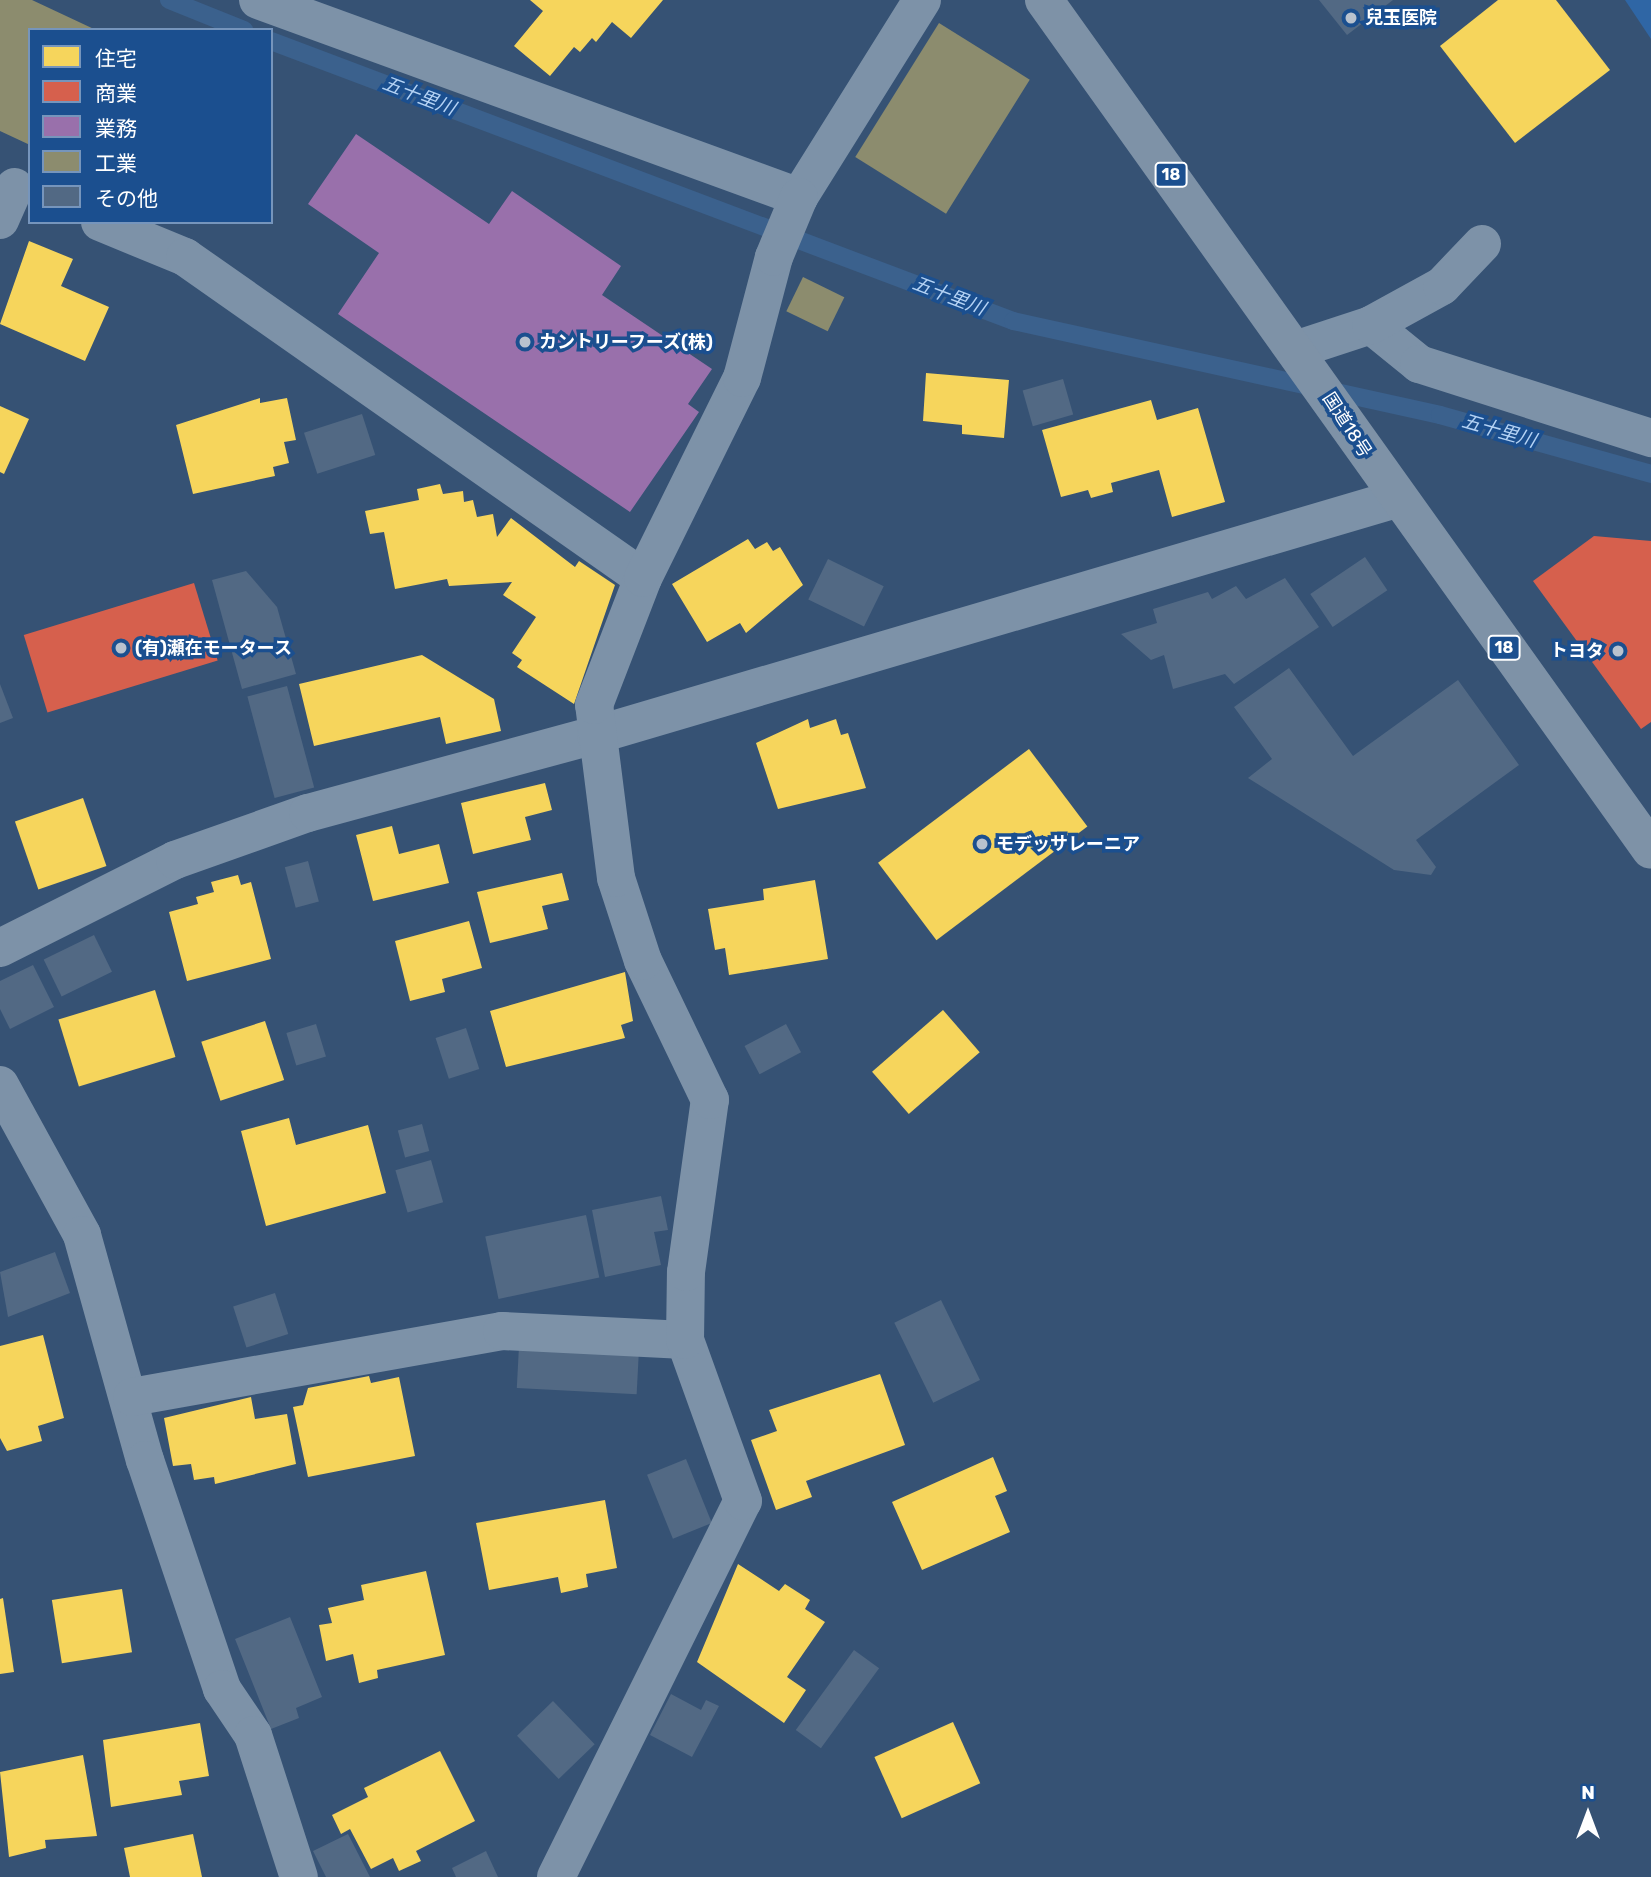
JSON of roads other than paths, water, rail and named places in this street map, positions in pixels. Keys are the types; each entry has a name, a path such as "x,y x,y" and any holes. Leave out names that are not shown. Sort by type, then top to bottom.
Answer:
{"highway":[{"name":"国道18号","path":"1044,0 1298,349 1396,499 1651,850"}],"street":[{"path":"258,0 796,203"},
{"path":"556,1877 743,1501 685,1340 686,1272 710,1100 643,961 616,878 594,705 643,578 742,378 774,257 796,203 922,0"},
{"path":"105,224 185,257 643,578"},
{"path":"1298,349 1371,325 1442,286 1482,244"},
{"path":"1371,325 1419,364 1651,438"},
{"path":"0,948 175,860 307,813 596,735 1396,499"},
{"path":"0,1085 82,1235 132,1397 145,1460 222,1689 253,1735 299,1877"},
{"path":"132,1397 502,1331 685,1340"}],"waterway":[{"name":"五十里川","path":"169,0 239,28"},
{"name":"五十里川","path":"273,42 1013,321 1440,415 1651,474"}],"place":[{"name":"兒玉医院","path":"1351,18"},
{"name":"カントリーフーズ(株)","path":"525,342"},
{"name":"(有)瀬在モータース","path":"121,648"},
{"name":"トヨタ","path":"1618,651"},
{"name":"モデッサレーニア","path":"982,844"}]}
